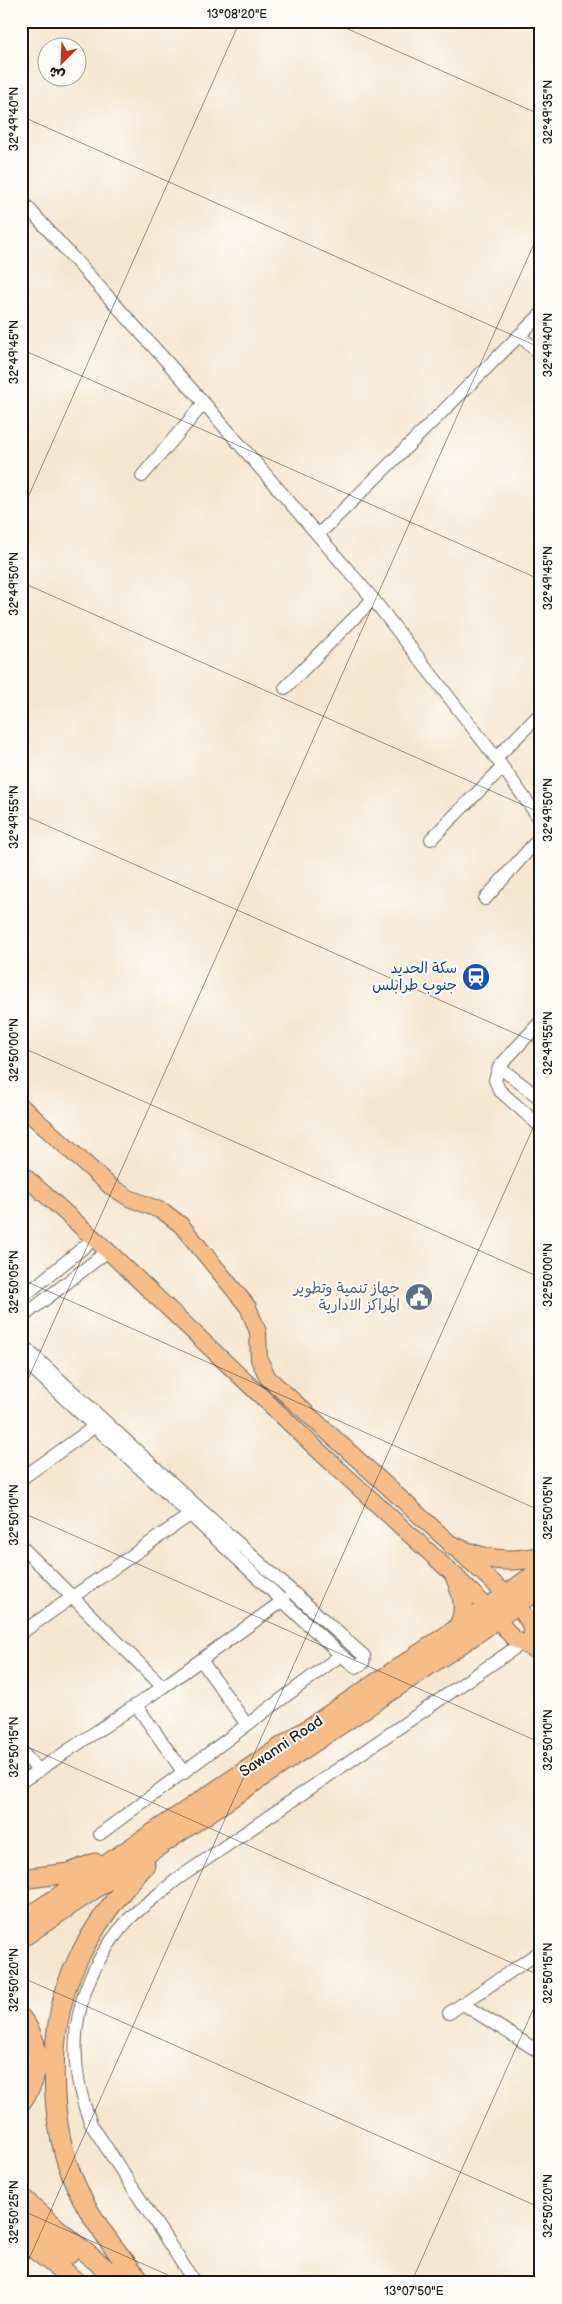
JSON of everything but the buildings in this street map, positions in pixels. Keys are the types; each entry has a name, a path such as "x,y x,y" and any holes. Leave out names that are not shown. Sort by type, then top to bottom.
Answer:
{"highway":[{"path":"453,1546 484,1558 503,1561 541,1556"},
{"name":"Sawanni Road","path":"21,1922 157,1839 493,1613 512,1599 541,1570"},
{"path":"455,1576 464,1603 462,1620 458,1627"},
{"name":"Sawanni Road","path":"512,1599 541,1587"},
{"name":"Sawanni Road","path":"21,1938 157,1839 458,1627 493,1613"},
{"path":"21,1879 69,1873 157,1839"},
{"path":"142,2283 95,2220 78,2189 60,2137 54,2073 63,1998 77,1961 157,1839"},
{"path":"21,2018 28,2027 35,2042 38,2058 36,2074 31,2089 21,2102"},
{"path":"21,2197 76,2245 124,2283"},
{"path":"21,2218 108,2283"},
{"path":"21,2239 78,2283"},
{"path":"21,2256 61,2283"}],"main road":[{"path":"21,1106 110,1186 129,1198 164,1212 181,1225 248,1307 258,1332 259,1359 268,1378 512,1599 530,1624 534,1649"},
{"path":"21,1173 108,1251 321,1454 455,1576 493,1613 509,1635 534,1649"},
{"path":"321,1454 336,1441"}],"street":[{"path":"21,200 204,403 373,599 499,763 541,821"},
{"path":"318,535 541,314"},
{"path":"519,335 541,354"},
{"path":"142,476 204,403"},
{"path":"285,688 373,599"},
{"path":"431,839 541,714"},
{"path":"485,899 541,836"},
{"path":"541,1021 499,1067 495,1080 499,1090 541,1127"},
{"path":"499,1067 541,1099"},
{"path":"21,1298 94,1239"},
{"path":"21,1318 108,1251"},
{"path":"21,1344 99,1424"},
{"path":"21,1358 99,1424 194,1511 364,1656 364,1661 360,1666 356,1667 341,1655 194,1511"},
{"path":"21,1479 99,1424"},
{"path":"21,1633 194,1511"},
{"path":"21,1546 163,1686"},
{"path":"21,1782 136,1705 284,1600"},
{"path":"195,2283 91,2124 82,2098 76,2069 75,2039 85,1993 97,1965 112,1940 131,1918 176,1880 534,1649"},
{"path":"100,1834 341,1655"},
{"path":"201,1660 248,1725"},
{"path":"136,1705 184,1773"},
{"path":"21,1751 39,1771"},
{"path":"449,2013 541,1951"},
{"path":"463,2004 541,2054"}],"place":[{"name":"سكة الحديد جنوب طرابلس","path":"476,977"},
{"name":"جهاز تنمية وتطوير المراكز الادارية","path":"419,1297"}]}
